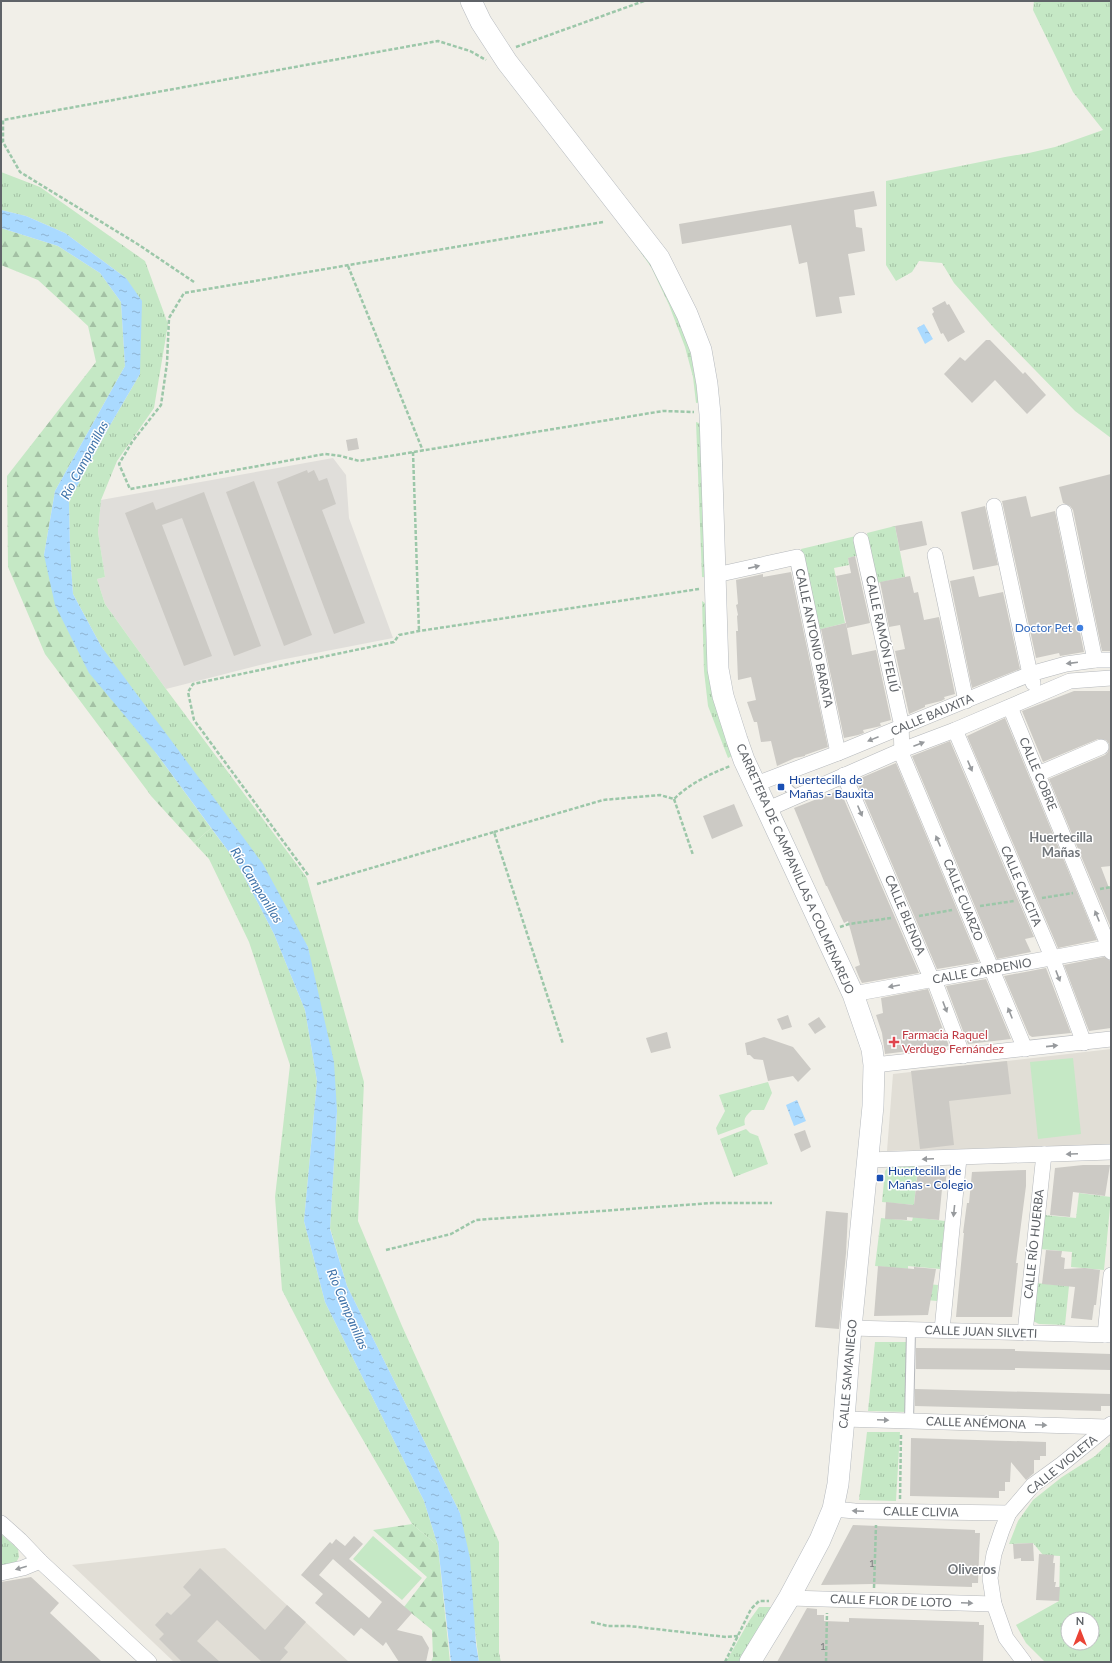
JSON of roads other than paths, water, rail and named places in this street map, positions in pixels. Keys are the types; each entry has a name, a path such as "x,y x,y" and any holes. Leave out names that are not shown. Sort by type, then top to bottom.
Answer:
{"street":[{"name":"CARRETERA DE CAMPANILLAS A COLMENAREJO","path":"471,1 481,22 507,62 659,258 687,314 701,350 707,384 710,414 718,669 723,696 736,740 853,994 872,1049 874,1065"},
{"path":"994,506 1030,674 1038,694"},
{"path":"1064,512 1095,660"},
{"name":"CALLE RAMÓN FELIÚ","path":"862,540 901,728 902,750"},
{"path":"935,555 966,701"},
{"name":"CALLE ANTONIO BARATA","path":"716,575 797,557 838,753"},
{"name":"CALLE BAUXITA","path":"756,784 901,728 1030,674 1066,664 1095,660 1111,660"},
{"name":"CALLE BAUXITA","path":"768,809 902,750 955,730 1070,681 1111,678"},
{"name":"CALLE COBRE","path":"1010,707 1110,949"},
{"name":"CALLE CALCITA","path":"955,730 1051,958 1084,1043"},
{"path":"1038,774 1100,747"},
{"name":"CALLE CUARZO","path":"902,750 902,756 1025,1049"},
{"name":"CALLE BLENDA","path":"844,775 933,979 963,1056"},
{"name":"CALLE CARDENIO","path":"853,994 1051,958 1110,949"},
{"path":"874,1065 1111,1039"},
{"name":"CALLE SAMANIEGO","path":"750,1662 820,1540 833,1509 838,1484 851,1328 874,1106 874,1065"},
{"path":"868,1160 1111,1152"},
{"name":"CALLE RÍO HUERBA","path":"1025,1333 1044,1154"},
{"path":"942,1330 959,1158"},
{"path":"1108,1335 1111,1275"},
{"name":"CALLE JUAN SILVETI","path":"851,1328 1108,1335"},
{"name":"CALLE ANÉMONA","path":"844,1419 1109,1426"},
{"name":"CALLE VIOLETA","path":"1024,1662 1006,1638 994,1604 990,1578 994,1554 1002,1530 1009,1514 1033,1485 1109,1426"},
{"name":"CALLE CLIVIA","path":"833,1509 876,1512 1009,1514"},
{"path":"1,1523 149,1662"},
{"path":"1,1573 23,1568 40,1561"},
{"name":"CALLE FLOR DE LOTO","path":"788,1598 994,1604"}],"lane":[{"path":"787,772 785,780 786,785 791,792 799,795"},
{"path":"906,1421 911,1330"}],"water":[{"name":"Río Campanillas","path":"1,210 26,216 65,233 126,278 142,301 140,374 69,501 73,594 101,646 263,864 308,947 334,1062 337,1111 330,1229 347,1286 460,1513 470,1558 476,1644 479,1662 451,1662 438,1546 424,1501 325,1302 304,1221 317,1081 305,1010 274,934 237,863 156,753 89,673 55,605 44,555 55,491 125,366 121,302 100,273 58,246 1,228"},
{"path":"924,324 933,339 925,344 917,328"},
{"path":"797,1100 806,1121 794,1126 786,1105"}],"place":[{"name":"Doctor Pet","path":"1080,628"},
{"name":"Huertecilla de Mañas - Bauxita","path":"781,787"},
{"name":"Farmacia Raquel Verdugo Fernández","path":"894,1042"},
{"name":"Huertecilla de Mañas - Colegio","path":"880,1178"}],"district":[{"name":"Huertecilla Mañas","path":"1061,844"},
{"name":"Oliveros","path":"972,1569"}]}
